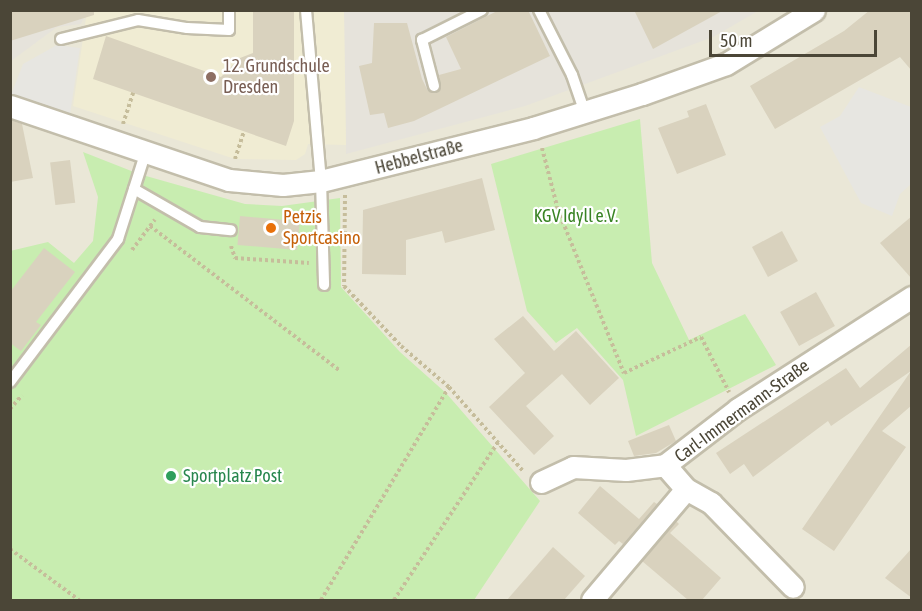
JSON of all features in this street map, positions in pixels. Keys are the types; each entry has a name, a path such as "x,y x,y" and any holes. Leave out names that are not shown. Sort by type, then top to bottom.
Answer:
{"street":[{"name":"Hebbelstraße","path":"10,106 229,180 283,185 321,181 345,177 533,128 726,64 814,10"},
{"name":"Carl-Immermann-Straße","path":"542,482 573,467 626,470 665,465 738,409 912,297"},
{"path":"665,465 687,489 711,503 794,587"},
{"path":"592,600 687,489"}],"lane":[{"path":"61,39 140,15 187,28 229,30 229,10"},
{"path":"306,10 321,181 324,285"},
{"path":"434,86 422,40 482,10"},
{"path":"539,10 572,75 585,112"},
{"path":"10,382 118,239 146,151"},
{"path":"134,189 200,227 231,230"}],"path":[{"path":"117,142 134,93"},
{"path":"533,128 558,210 624,373 701,337 738,409"},
{"path":"229,180 244,132"},
{"path":"345,177 344,286 401,346 449,387 533,483 542,482"},
{"path":"150,226 340,371"},
{"path":"231,230 231,253 235,258 325,264"},
{"path":"321,600 449,387"},
{"path":"394,600 498,441"},
{"path":"10,549 79,600"}],"shaded area":[{"path":"11,11 911,11 911,600 11,600"},
{"path":"11,11 87,11 81,24 57,27 11,61"},
{"name":"12. Grundschule Dresden","path":"87,11 344,11 346,145 308,144 305,154 296,160 235,159 73,106"},
{"path":"344,11 758,11 713,37 525,106 346,154"},
{"path":"57,45 80,48 70,114 11,95 23,64"},
{"path":"859,87 911,107 911,184 900,194 892,216 861,203 820,127 840,116"}],"green space":[{"name":"KGV Idyll e.V.","path":"640,119 652,263 689,340 745,314 776,365 636,436 623,380 577,328 556,343 527,311 491,164"},
{"name":"Sportplatz Post","path":"83,152 139,174 245,204 282,206 340,198 341,287 400,352 446,393 540,501 474,600 11,600 10,251 48,242 74,263 93,241 98,197"}],"building":[{"path":"10,10 94,10 94,15 10,41"},
{"path":"253,10 294,10 294,121 286,146 93,79 106,36 221,77 240,58 253,53"},
{"path":"499,10 528,10 550,56 414,121 388,128 384,113 370,115 359,66 372,63 374,23 407,23 422,79 428,91 435,93 441,87 439,75 461,69 446,37"},
{"path":"634,10 724,10 653,49"},
{"path":"870,10 912,10 912,71 900,57 775,129 750,86 844,31"},
{"path":"706,104 726,155 677,174 658,128 689,117 687,111"},
{"path":"10,120 22,124 33,178 10,182"},
{"path":"70,160 75,203 55,205 50,162"},
{"path":"482,178 495,230 445,243 442,231 406,240 406,275 362,274 363,210"},
{"path":"240,216 300,221 297,250 237,245"},
{"path":"912,216 912,279 880,243"},
{"path":"782,231 798,261 768,277 752,247"},
{"path":"44,248 75,272 36,322 41,325 21,351 10,343 10,292"},
{"path":"816,292 835,326 799,346 780,312"},
{"path":"523,316 554,351 576,331 619,378 590,405 562,374 526,406 554,436 534,455 489,407 525,373 494,339"},
{"path":"912,344 912,405 882,431 906,447 834,551 802,529 911,371 831,426 828,421 753,477 744,464 730,474 716,453 846,368 860,388"},
{"path":"669,425 676,441 656,453 634,456 628,441"},
{"path":"600,486 639,519 654,502 657,504 623,544 619,541 615,545 578,513"},
{"path":"676,521 679,524 670,533 721,578 702,600 688,600 642,561"},
{"path":"553,547 585,576 564,600 507,600"},
{"path":"912,548 912,598 885,578"}],"place":[{"name":"12. Grundschule Dresden","path":"211,77"},
{"name":"Petzis Sportcasino","path":"271,228"},
{"name":"Sportplatz Post","path":"171,476"}]}
